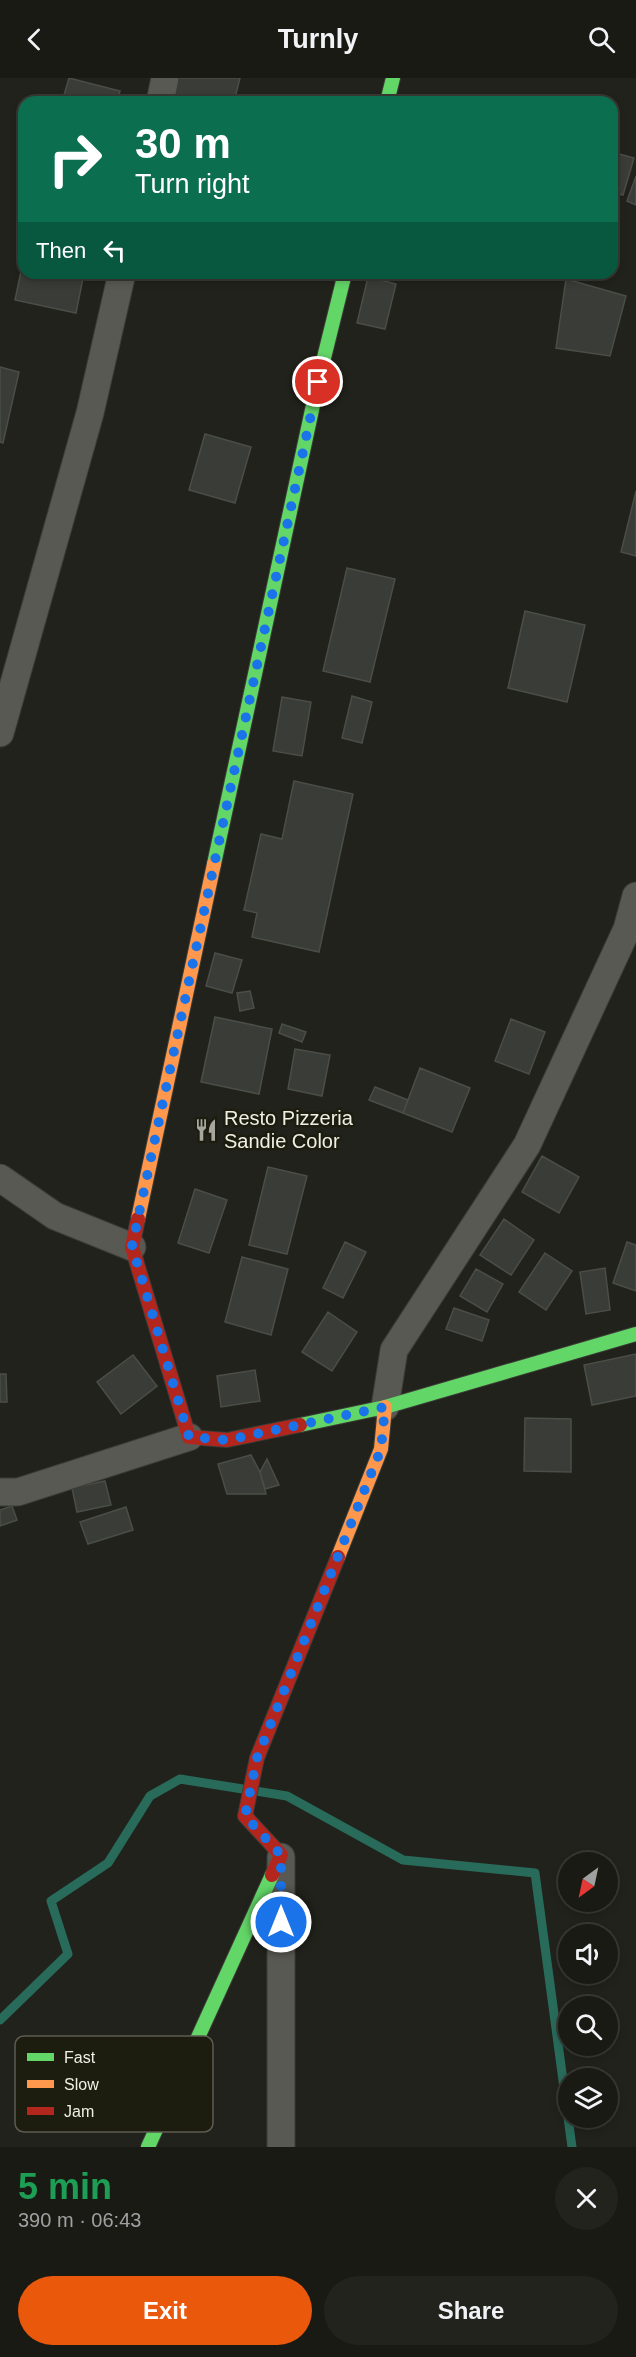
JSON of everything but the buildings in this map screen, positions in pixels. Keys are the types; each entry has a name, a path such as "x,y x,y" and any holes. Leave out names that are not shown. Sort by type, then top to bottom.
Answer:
{"street":[{"path":"161,96 165,78"},
{"path":"388,96 393,78"},
{"path":"0,733 90,413 121,279"},
{"path":"189,1437 132,1246 318,382 344,279"},
{"path":"281,2147 281,1855 245,1816 257,1758 381,1449 394,1350 527,1145 627,929 636,896"},
{"path":"0,1178 55,1216 132,1246"},
{"path":"0,1492 18,1492 189,1437 227,1440 385,1407 636,1334"},
{"path":"199,2036 281,1855"},
{"path":"148,2147 155,2132"}],"waterway":[{"path":"0,2020 68,1954 51,1901 108,1863 150,1796 180,1779 287,1796 403,1860 535,1873 572,2147"}],"traffic: fast":[{"path":"388,96 393,78"},
{"path":"214,864 318,382 344,279"},
{"path":"300,1425 385,1407 636,1334"},
{"path":"199,2036 272,1875"},
{"path":"148,2147 155,2132"}],"traffic: slow":[{"path":"138,1219 214,864"},
{"path":"338,1557 381,1449 385,1407"}],"traffic: jam":[{"path":"138,1219 132,1247 189,1437 227,1440 300,1425"},
{"path":"272,1875 281,1855 245,1816 257,1758 338,1557"}],"place":[{"name":"Resto Pizzeria Sandie Color","path":"206,1130"}],"route":[{"path":"281,1922 281,1855 245,1816 257,1758 381,1449 385,1407 227,1440 189,1437 132,1246 318,382"}]}
